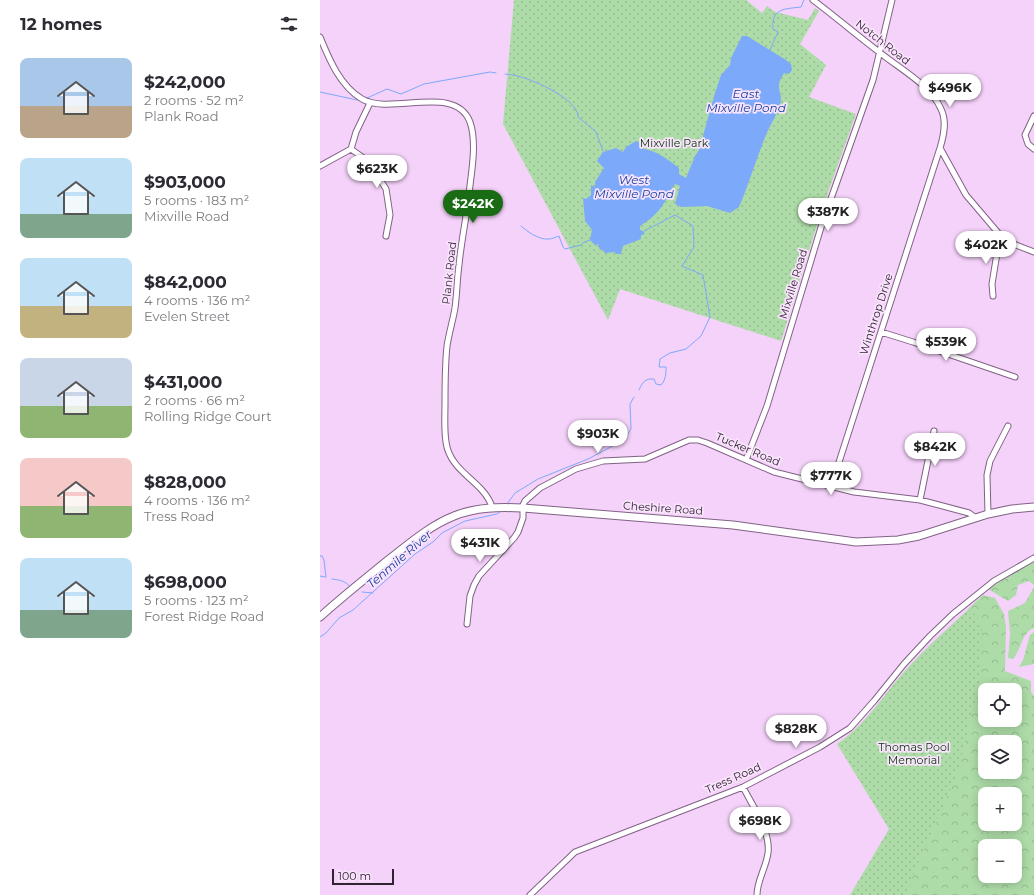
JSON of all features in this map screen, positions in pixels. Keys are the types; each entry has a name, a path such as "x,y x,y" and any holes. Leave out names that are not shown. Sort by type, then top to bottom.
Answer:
{"main road":[{"name":"Cheshire Road","path":"320,617 432,526 455,516 492,507 523,508 733,525 856,542 885,541 919,536 988,514 1012,509 1034,507"}],"street":[{"name":"Notch Road","path":"813,0 917,81 932,95 941,109 944,121 944,132 940,148"},
{"name":"Mixville Road","path":"746,460 767,406 822,224 873,80 892,0"},
{"name":"Plank Road","path":"320,37 341,79 357,96 370,103 381,105 430,102 447,103 464,111 470,122 473,140 471,177 459,266 456,305 446,354 445,437 447,450 452,460 485,495 492,507"},
{"path":"320,166 350,149 356,132 370,103"},
{"path":"1034,116 1025,134 1028,144 1034,149"},
{"path":"940,148 966,194 1000,235 1016,245 1034,252"},
{"name":"Winthrop Drive","path":"831,487 940,148"},
{"path":"350,149 369,162 386,189 390,215 386,236"},
{"path":"993,296 992,284 1000,235"},
{"path":"881,332 1015,377"},
{"path":"988,514 986,491 990,461 1008,426"},
{"path":"920,500 934,431"},
{"name":"Tucker Road","path":"523,508 525,501 540,488 576,470 603,461 645,459 689,440 698,440 774,472 854,492 920,500 969,513 976,518"},
{"path":"467,624 470,596 474,585 479,576 518,532 524,518 523,508"},
{"name":"Tress Road","path":"530,895 575,852 743,787 820,747 850,728 904,664 930,636 994,581 1034,558"},
{"path":"743,787 768,838 768,854 757,886 757,895"}],"green space":[{"name":"Mixville Park","path":"514,0 746,0 762,13 767,6 775,12 808,20 815,8 819,11 800,44 826,65 809,97 856,114 822,209 781,341 620,289 608,320 503,124"},
{"path":"657,132 672,140 667,148 652,139"},
{"path":"1034,561 1034,585 1029,581 1018,585 1016,595 1008,601 988,589"},
{"path":"1034,587 1034,628 1026,634 1013,659 1008,658 1010,634 1008,611 1025,603"},
{"path":"983,595 995,598 1004,614 1006,627 1005,671 1031,681 1031,692 1034,696 1034,895 906,895 918,863 958,772 978,693 978,727 1022,727 1022,683 979,683 982,630 977,616 968,609"},
{"name":"Thomas Pool Memorial","path":"982,597 984,683 978,683 978,727 982,727 918,895 850,895 889,829 837,744 865,720 904,672 942,633"},
{"path":"1034,632 1034,664 1019,667 1023,660 1030,635"}],"water":[{"path":"742,36 747,36 786,60 791,64 792,70 789,74 784,73 779,83 781,96 780,105 766,135 739,207 730,213 707,206 681,207 675,204 680,186 675,184 658,212 640,226 640,230 645,234 641,235 641,239 623,246 621,254 616,254 614,252 605,253 602,249 600,250 598,244 596,246 590,240 592,230 585,221 583,198 586,199 591,195 591,185 595,187 595,182 604,168 597,161 603,152 616,148 623,152 626,147 636,141 641,144 644,149 658,154 671,162 679,168 679,174 686,178 699,150 721,75 730,65 731,58"}],"waterway":[{"name":"Tenmile River","path":"769,52 778,32 773,29 774,17 777,13 785,9 801,7 804,0"},
{"path":"367,98 387,89 401,94 424,84 490,72 496,73"},
{"path":"505,74 519,76 536,82 564,97 576,110 578,117 596,132 603,151"},
{"path":"320,92 357,100"},
{"name":"Tenmile River","path":"639,390 643,383 648,379 654,379 656,384 661,385 663,383 666,374 666,367 659,367 660,359 670,353 686,349 701,336 710,317 703,275 682,266 694,247 693,226 675,215 644,231"},
{"path":"521,226 530,233 541,238 550,239 559,236 565,249 581,245 590,240"},
{"name":"Tenmile River","path":"507,504 515,493 538,479 588,459 624,440 631,429 630,404 634,397"},
{"name":"Tenmile River","path":"320,637 326,633 339,618 353,610 415,554 433,542 442,533 465,521 497,514 501,511"},
{"path":"320,556 322,556 324,560 326,577"},
{"path":"320,576 325,577"},
{"path":"332,579 347,583 350,587"},
{"name":"Tenmile River","path":"362,592 373,593"}],"water label":[{"name":"East Mixville Pond","path":"746,100"},
{"name":"West Mixville Pond","path":"634,186"}]}
